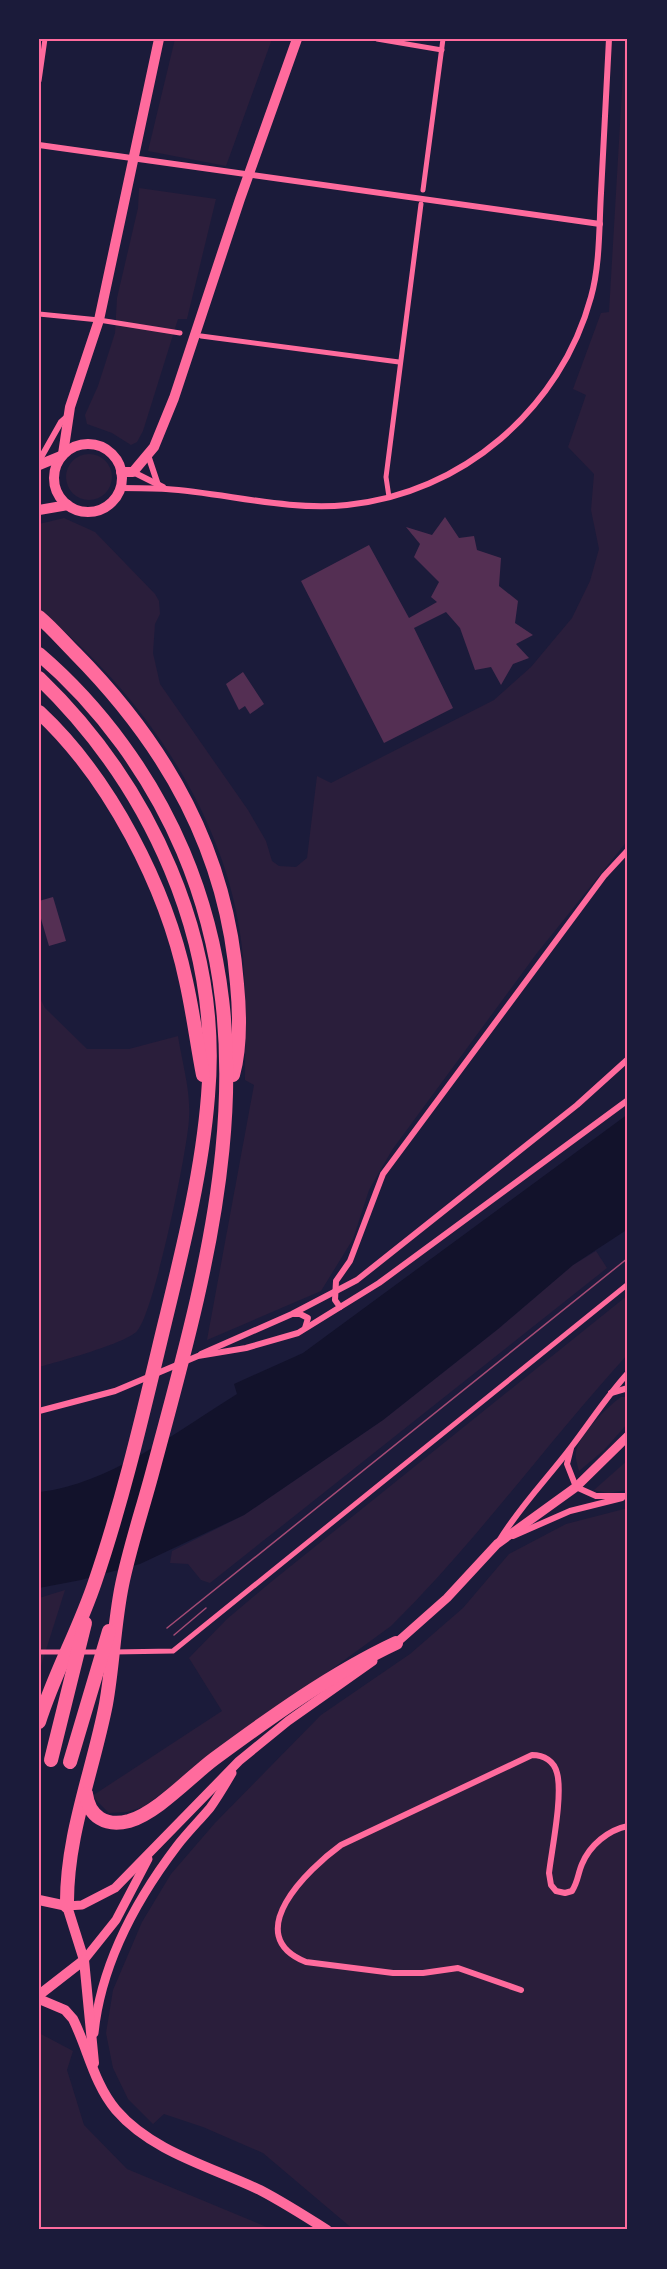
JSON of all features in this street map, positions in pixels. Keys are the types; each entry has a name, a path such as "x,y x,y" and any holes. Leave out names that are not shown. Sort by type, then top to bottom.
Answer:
{"highway":[{"path":"39,617 109,688 162,759 191,811 211,857 221,887 235,950 239,1012 237,1058 227,1097"},
{"path":"39,626 73,651"},
{"path":"39,654 82,694 128,753 160,804 187,861 207,918 220,975 227,1029 224,1147 193,1311 173,1398 122,1586 70,1762"},
{"path":"39,678 68,707 113,763 145,813 173,876 195,945 202,978 208,1031 208,1096 194,1194 145,1407 95,1583 51,1760"},
{"path":"39,712 61,734 91,773 125,826 156,887 186,980 208,1096"},
{"path":"39,1722 55,1675 95,1583"},
{"path":"67,1906 69,1860 106,1701 122,1586"},
{"path":"85,1789 88,1808 92,1814 117,1822 139,1818 242,1739 368,1657 396,1643"}],"main road":[{"path":"39,463 62,455 82,444 92,444 112,453 121,472 120,488 111,503 96,511 79,510 68,505 55,487 54,475 62,455 69,414 99,320 159,39"},
{"path":"121,472 133,472 154,447 174,398 297,39"},
{"path":"39,510 68,505"},
{"path":"39,1900 67,1906 84,1960 94,2071"},
{"path":"84,1960 39,1997 65,2010 73,2019 94,2071 115,2109 157,2144 261,2191 327,2230"}],"street":[{"path":"39,81 45,39"},
{"path":"377,39 442,50"},
{"path":"423,190 443,39"},
{"path":"120,488 167,489 315,506 346,505 389,497 450,474 480,456 522,420 550,386 568,355 591,295 600,224 609,39"},
{"path":"39,145 132,160 600,224"},
{"path":"389,497 387,477 399,362 421,204"},
{"path":"39,314 99,320 180,333"},
{"path":"201,336 399,362"},
{"path":"39,463 61,422 69,414"},
{"path":"148,454 159,486"},
{"path":"133,472 167,489"},
{"path":"340,1307 335,1293 336,1281 350,1261 371,1199 398,1151 604,876 628,850"},
{"path":"39,1411 115,1391 198,1356 335,1293 371,1270 577,1105 628,1059"},
{"path":"198,1356 246,1348 305,1329 379,1283 628,1100"},
{"path":"39,1652 173,1651 628,1284"},
{"path":"292,1314 300,1314 308,1318 305,1329"},
{"path":"497,1544 515,1514 571,1448 610,1393 628,1373"},
{"path":"610,1393 628,1388"},
{"path":"67,1906 82,1905 109,1892 123,1882 239,1761 288,1721 396,1643 447,1598 497,1544 576,1486 628,1436"},
{"path":"571,1448 567,1464 576,1486 596,1496 625,1497"},
{"path":"497,1544 570,1511 625,1497"},
{"path":"520,1990 458,1968 423,1973 393,1973 306,1962 294,1958 281,1942 278,1931 279,1918 285,1904 302,1879 321,1860 341,1845 532,1755 539,1755 552,1763 558,1778 549,1873 551,1885 556,1891 565,1893 572,1891 582,1863 593,1847 607,1834 628,1826"},
{"path":"93,2047 96,2013 122,1936 146,1891 178,1845 211,1807 239,1761"},
{"path":"84,1960 116,1920 153,1850"}],"shaded area":[{"path":"175,39 272,39 226,166 148,151"},
{"path":"625,39 628,39 628,840 537,953 392,1150 369,1190 353,1239 321,1291 207,1340 254,1085 245,1080 244,972 235,906 221,857 201,809 176,764 147,721 113,680 77,643 39,610 39,524 64,518 95,532 155,594 159,601 160,614 155,624 153,653 160,684 248,810 266,841 272,861 279,866 296,867 307,858 317,776 331,783 494,700 531,667 572,618 590,581 599,549 591,510 594,474 568,447 586,395 573,389 601,313 609,312"},
{"path":"139,188 216,199 187,319 178,319 143,431 137,442 131,445 112,433 87,424 85,415 98,386 115,333 117,298 138,208"},
{"path":"89,454 105,461 112,477 105,493 89,500 73,493 66,477 73,461"},
{"path":"39,996 45,1008 87,1049 129,1049 178,1036 187,1087 189,1118 183,1162 161,1264 144,1318 137,1331 120,1341 39,1367"},
{"path":"628,1114 628,1229 573,1265 498,1329 383,1420 244,1515 140,1564 81,1580 39,1588 39,1492 91,1479 142,1454 237,1394 234,1384 303,1353"},
{"path":"596,1251 607,1268 210,1583 201,1580 188,1564 170,1563 172,1551 244,1515 383,1420 498,1329 573,1265"},
{"path":"628,1295 628,1354 452,1561 391,1626 143,1807 127,1812 109,1813 92,1796 222,1711 189,1658 227,1619"},
{"path":"621,1397 628,1397 628,1423 604,1450 579,1471 576,1454 580,1442 596,1420"},
{"path":"628,1460 628,1490 608,1493 594,1490"},
{"path":"628,1508 628,2230 354,2230 263,2153 203,2127 164,2114 153,2124 128,2099 113,2068 106,2033 113,1990 142,1922 171,1874 215,1823 321,1715 410,1654 463,1608 509,1554 566,1524"},
{"path":"65,1590 39,1672 39,1598"},
{"path":"39,2033 73,2051 67,2070 84,2125 127,2169 274,2230 39,2230"}],"building":[{"path":"445,517 459,538 474,536 477,550 501,558 499,586 518,601 515,623 533,635 516,644 529,658 513,664 501,685 491,667 475,670 460,628 446,612 414,628 453,708 384,743 301,581 369,545 409,618 437,602 431,597 439,582 414,557 420,544 406,527 432,535"},
{"path":"243,672 264,704 250,714 245,706 239,710 226,684"},
{"path":"53,897 66,941 49,946 39,912 39,901"}],"tram line":[{"path":"167,1628 628,1258"},
{"path":"174,1635 206,1608"}]}
